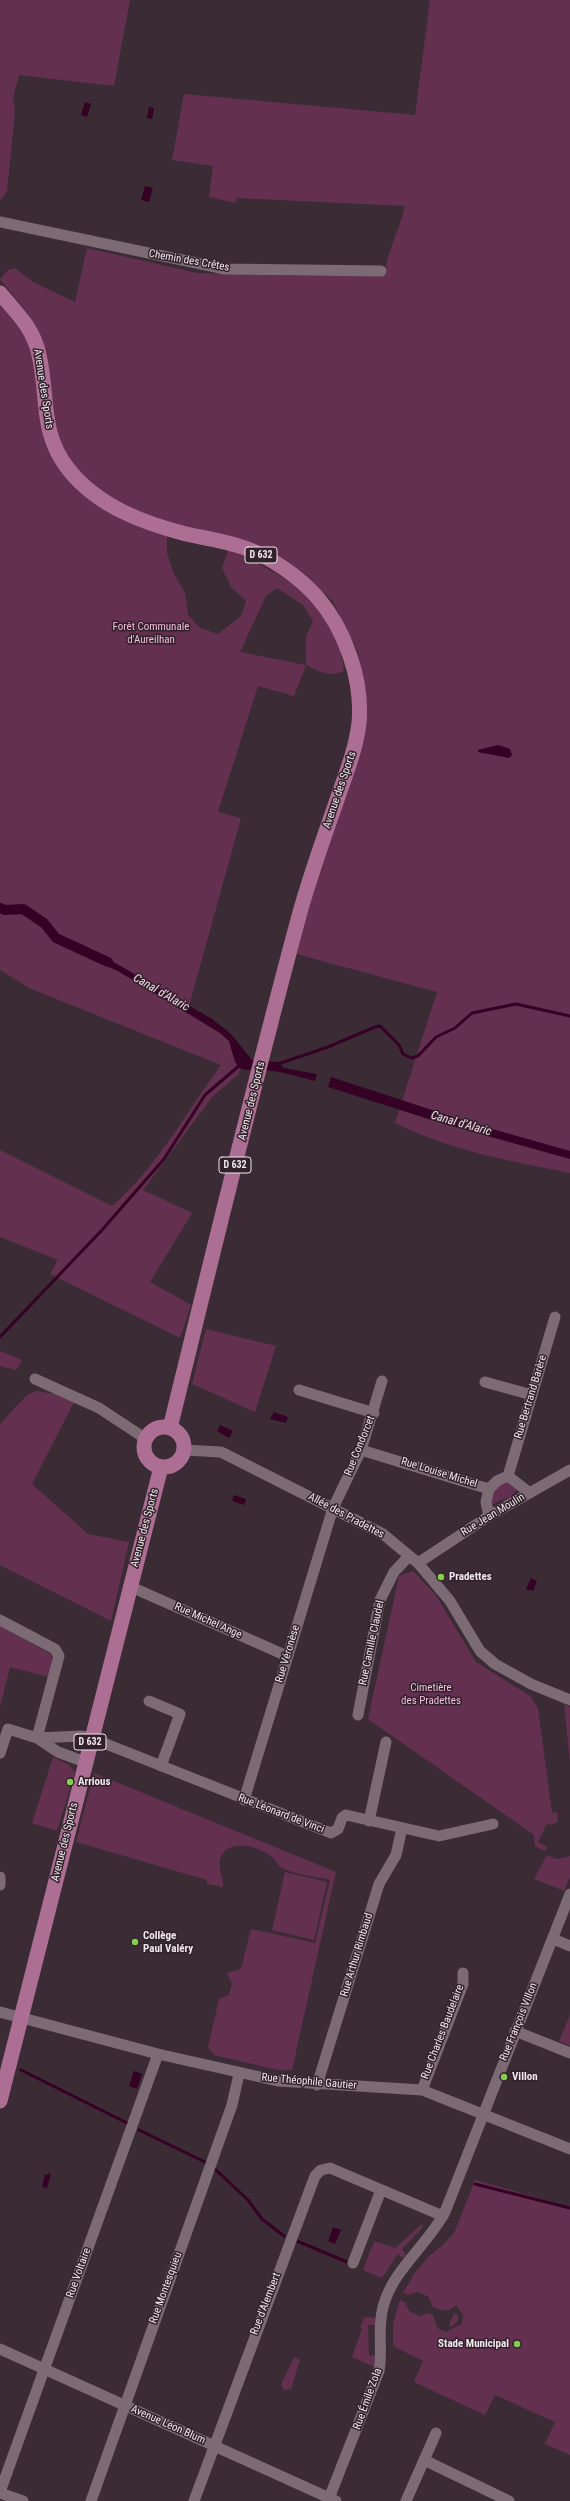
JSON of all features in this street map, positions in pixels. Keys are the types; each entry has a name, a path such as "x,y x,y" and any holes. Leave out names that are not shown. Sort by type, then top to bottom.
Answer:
{"main road":[{"name":"Avenue des Sports","path":"0,293 26,323 34,337 40,355 45,418 50,437 70,470 84,486 102,501 148,523 245,548 269,560 296,578 317,597 334,621 347,647 358,696 359,722 353,755 310,873 170,1428"},
{"path":"170,1428 179,1434 184,1450 178,1462 161,1467 150,1461 144,1445 146,1439 154,1430 170,1428"},
{"name":"Avenue des Sports","path":"1,2095 129,1586 161,1467"}],"street":[{"name":"Chemin des Crêtes","path":"0,222 225,269 381,271"},
{"name":"Rue Bertrand Barère","path":"508,1476 555,1317"},
{"path":"35,1379 99,1408 146,1439"},
{"name":"Rue Condorcet","path":"333,1508 361,1450 374,1413 382,1381"},
{"path":"485,1382 532,1395"},
{"path":"299,1390 374,1413"},
{"name":"Allée des Pradettes","path":"184,1450 221,1452 383,1534 414,1559 450,1601 480,1651 495,1664 531,1684 569,1700"},
{"name":"Rue Louise Michel","path":"361,1450 489,1489 486,1502 489,1516"},
{"name":"Rue Jean Moulin","path":"414,1559 570,1470"},
{"path":"489,1489 497,1481 508,1476 530,1493"},
{"name":"Rue Véronèse","path":"244,1800 333,1508"},
{"name":"Rue Camille Claudel","path":"358,1715 380,1600 394,1572 414,1559"},
{"name":"Rue Michel Ange","path":"129,1586 287,1656"},
{"path":"0,1620 55,1649 59,1656 37,1738"},
{"path":"149,1701 180,1714 161,1766"},
{"path":"0,1753 8,1730 37,1738 58,1752 85,1762"},
{"name":"Rue Léonard de Vinci","path":"37,1738 82,1736 91,1738 331,1834 338,1830 342,1818 346,1815 439,1836 493,1824"},
{"path":"369,1821 386,1742"},
{"name":"Rue Arthur Rimbaud","path":"318,2085 379,1884 396,1855 402,1828"},
{"path":"0,1877 0,1885"},
{"name":"Rue François Villon","path":"443,2216 570,1894"},
{"path":"553,1939 570,1946"},
{"name":"Rue Charles Baudelaire","path":"422,2090 463,1984 462,1973"},
{"name":"Rue Théophile Gautier","path":"0,2012 239,2074 278,2081 318,2085 422,2090 483,2113 570,2149"},
{"path":"515,2031 570,2053"},
{"name":"Rue Voltaire","path":"0,2493 158,2054"},
{"name":"Rue Montesquieu","path":"91,2501 232,2105 239,2074"},
{"name":"Rue d'Alembert","path":"194,2501 315,2176 321,2170 330,2168 443,2216"},
{"path":"352,2263 381,2190"},
{"name":"Rue Émile Zola","path":"331,2500 379,2371 382,2358 380,2324 389,2290 413,2253 430,2238 443,2216"},
{"name":"Avenue Léon Blum","path":"0,2349 331,2500"},
{"path":"406,2501 436,2433"},
{"path":"424,2460 509,2501"},
{"path":"0,2493 23,2501"}],"green space":[{"path":"0,0 130,0 114,86 19,75 13,98 15,112 7,191 0,201"},
{"path":"430,0 570,0 570,1173 502,1159 460,1148 417,1133 395,1123 437,992 296,954 321,865 363,680 358,652 332,600 299,572 133,509 97,488 76,470 61,448 28,314 0,279 8,270 15,268 33,282 75,302 87,248 197,273 298,276 384,275 388,257 405,206 237,198 236,203 209,197 213,166 172,160 184,94 415,115"},
{"name":"Forêt Communale d'Aureilhan","path":"0,302 28,341 73,484 167,535 167,553 173,572 185,593 188,615 200,628 218,634 241,616 246,601 231,587 222,568 229,549 270,570 306,594 320,609 331,626 339,647 344,671 329,674 315,670 306,665 294,696 258,686 218,812 241,818 189,1006 98,953 95,961 118,971 220,1033 229,1041 236,1063 240,1068 239,1074 213,1096 143,1190 192,1213 150,1282 191,1305 180,1338 50,1274 58,1260 0,1237 0,1150 112,1206 128,1191 157,1157 221,1065 29,988 0,970","holes":["277,588 303,605 313,621 306,636 306,665 240,652 266,596"]},
{"path":"206,1329 276,1346 255,1412 192,1384"},
{"path":"0,1351 22,1360 16,1370 0,1366"},
{"path":"36,1391 61,1395 74,1402 32,1484 88,1534 129,1542 111,1621 0,1565 0,1424 27,1395"},
{"path":"507,1482 519,1487 512,1496 490,1505 494,1486"},
{"name":"Cimetière des Pradettes","path":"413,1571 435,1594 476,1662 530,1696 538,1708 552,1813 557,1812 558,1822 551,1825 547,1823 538,1842 547,1847 545,1851 535,1846 534,1835 368,1719 399,1576"},
{"path":"0,1626 53,1655 49,1677 10,1667 0,1707"},
{"path":"564,1704 570,1707 570,1762"},
{"path":"53,1757 68,1764 75,1772 57,1831 32,1823"},
{"path":"94,1773 336,1872 292,2070 278,2070 214,2055 208,2047 219,1999 229,1995 232,1983 227,1973 241,1969 251,1929 315,1943 330,1880 287,1870 281,1867 267,1853 261,1850 254,1847 239,1846 232,1847 227,1850 220,1859 223,1887 207,1884 207,1880 76,1842"},
{"path":"547,1855 557,1859 570,1856 570,1877 564,1891 534,1879"},
{"path":"285,1872 327,1882 314,1940 272,1930"},
{"path":"570,2015 570,2046 559,2041"},
{"path":"475,2180 570,2207 570,2455 545,2444 555,2422 495,2395 485,2415 414,2382 423,2361 393,2346 393,2324 400,2300 405,2302 409,2311 420,2316 429,2313 433,2315 437,2328 446,2332 462,2324 463,2315 456,2305 450,2309 442,2310 432,2306 429,2297 418,2292 408,2295 403,2293 414,2274 428,2257 445,2243 455,2231"},
{"path":"422,2224 423,2227 402,2249 406,2255 403,2258 398,2254 382,2278 363,2270 374,2241 395,2248"},
{"path":"454,2313 458,2315 458,2321 451,2327 449,2325"},
{"path":"364,2317 376,2318 376,2325 368,2325 369,2356 375,2355 374,2367 352,2357 362,2329 360,2328"},
{"path":"294,2357 300,2360 291,2389 284,2390 281,2385"}],"water":[{"path":"85,102 91,104 87,117 81,115"},
{"path":"149,107 154,108 152,119 147,118"},
{"path":"145,186 153,188 149,202 141,200"},
{"path":"498,745 510,749 512,755 509,758 478,752 478,750"},
{"path":"98,953 212,1019 231,1034 252,1060 278,1062 284,1068 317,1074 315,1081 280,1072 258,1069 245,1070 240,1068 235,1062 229,1041 220,1033 118,971 95,961"},
{"path":"331,1077 478,1125 570,1151 570,1159 441,1123 328,1087"},
{"path":"274,1412 288,1417 286,1423 270,1419"},
{"path":"220,1425 233,1431 229,1438 217,1431"},
{"path":"234,1495 246,1499 244,1505 232,1501"},
{"path":"531,1578 537,1581 533,1591 526,1589"},
{"path":"134,2071 142,2074 137,2089 129,2086"},
{"path":"49,2173 51,2174 47,2188 42,2187 45,2174 48,2175"},
{"path":"333,2227 341,2230 335,2244 328,2241"}],"waterway":[{"name":"Canal d'Alaric","path":"0,908 5,910 23,909 44,923 56,938 108,962"},
{"path":"278,1064 328,1047 380,1026 399,1045 403,1054 411,1058 418,1056 436,1037 455,1028 472,1013 516,1004 570,1016"},
{"path":"0,1337 102,1230 164,1159 205,1095 240,1065"},
{"path":"21,2070 127,2123"},
{"path":"139,2130 205,2162"},
{"path":"215,2169 248,2200 262,2219 284,2236"},
{"path":"475,2184 570,2208"},
{"path":"297,2241 347,2262"}],"place":[{"name":"Pradettes","path":"441,1577"},
{"name":"Arrious","path":"70,1782"},
{"name":"Collège Paul Valéry","path":"135,1942"},
{"name":"Villon","path":"504,2077"},
{"name":"Stade Municipal","path":"517,2344"}]}
